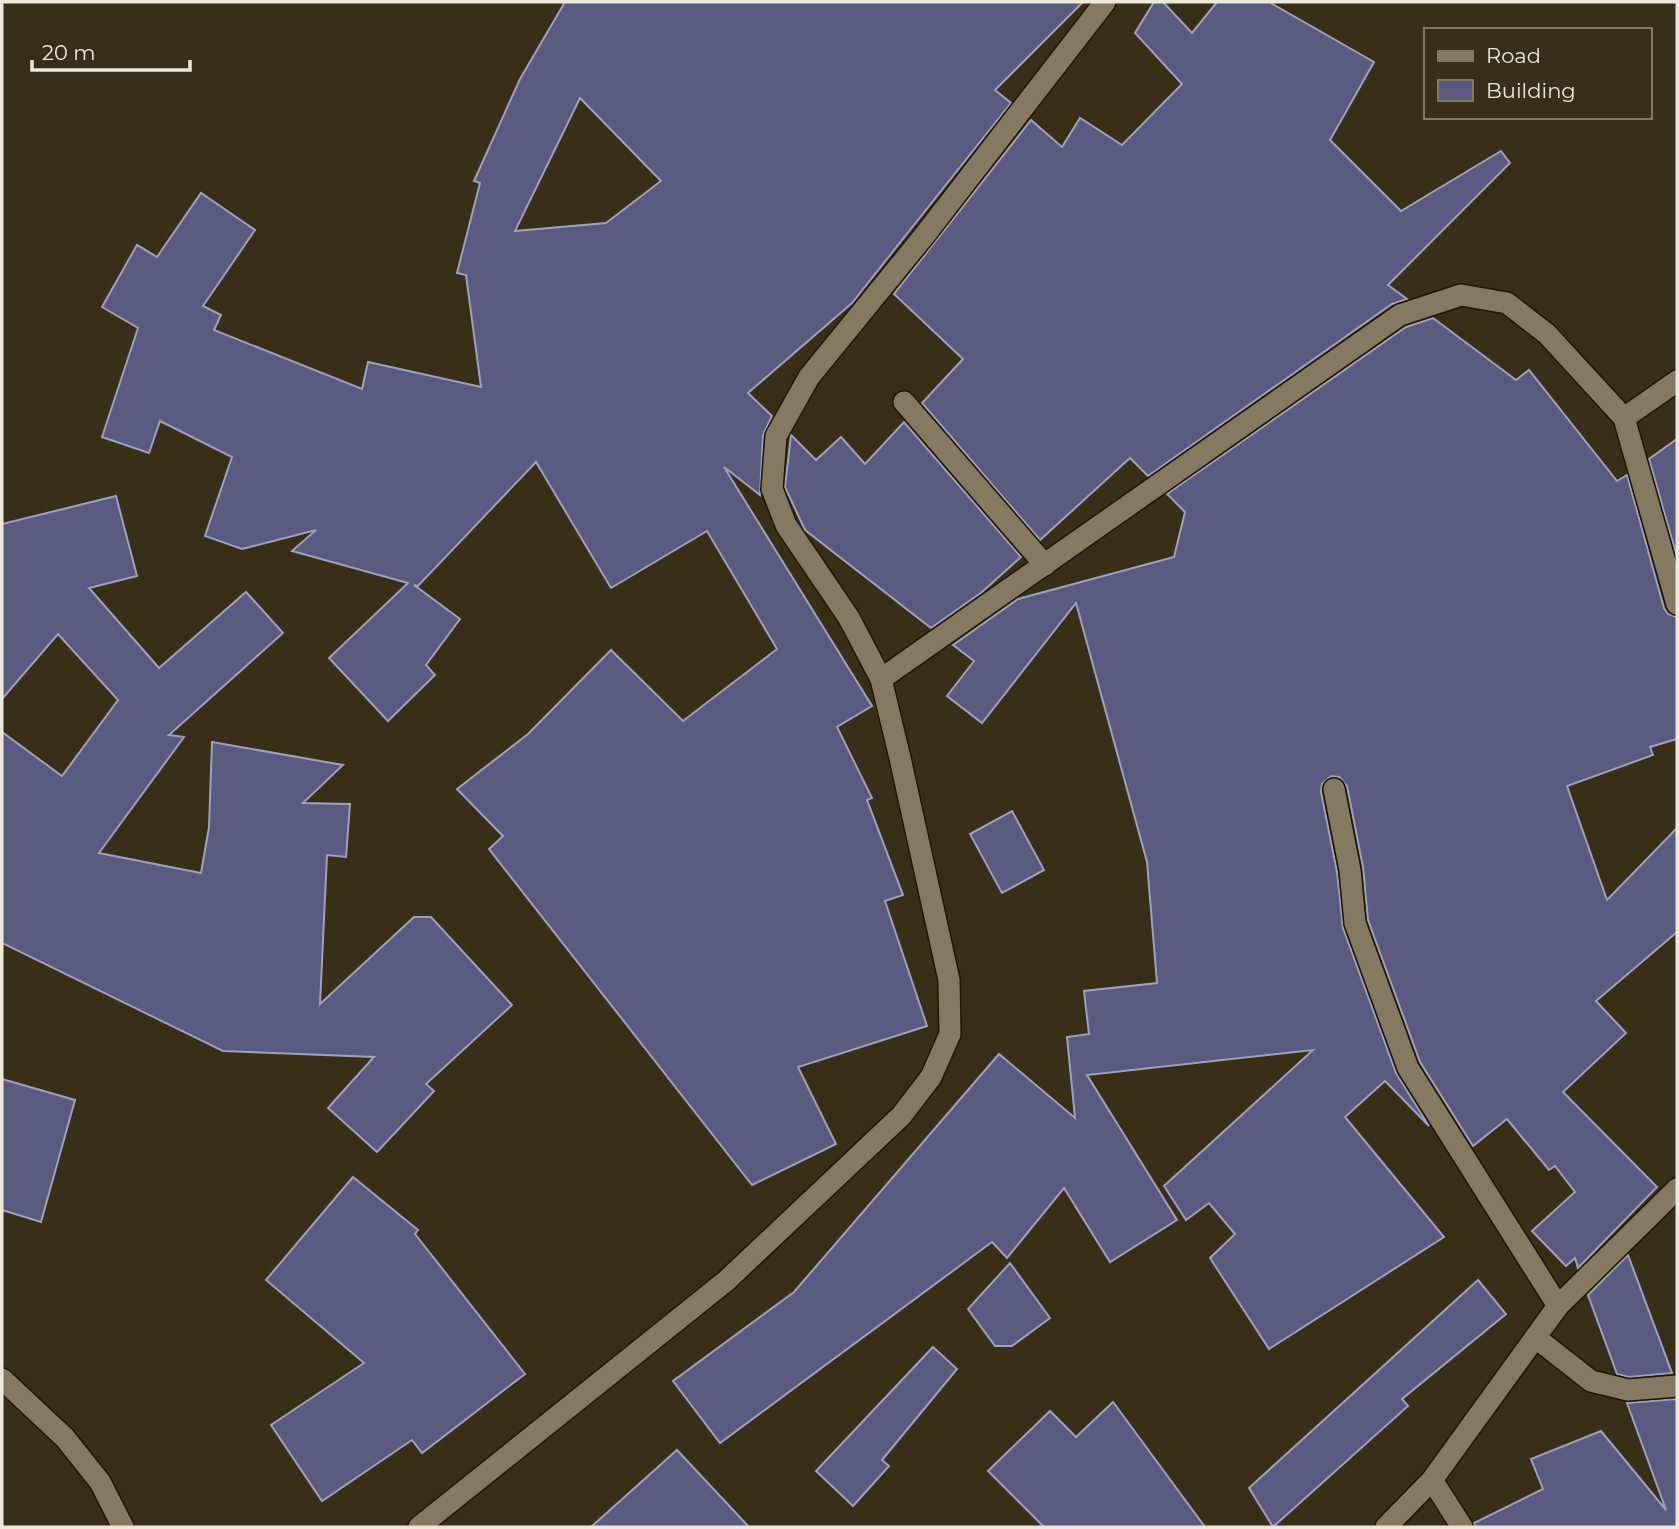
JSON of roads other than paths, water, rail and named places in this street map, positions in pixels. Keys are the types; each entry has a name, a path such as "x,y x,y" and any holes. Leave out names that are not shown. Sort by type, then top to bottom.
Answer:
{"street":[{"path":"419,1527 726,1281 901,1116 931,1077 950,1034 949,980 881,680 849,618 786,525 772,489 776,436 809,377 932,226 1105,2"},
{"path":"881,680 1400,315 1461,295 1507,303 1547,334 1623,418 1677,604"},
{"path":"1623,418 1677,381"},
{"path":"904,402 1045,565"},
{"path":"1334,789 1350,870 1355,923 1408,1068 1558,1306"},
{"path":"1386,1527 1432,1480 1558,1306 1677,1189"},
{"path":"1536,1338 1591,1381 1628,1390 1677,1387"},
{"path":"2,1379 72,1447 100,1482 123,1527"},
{"path":"1432,1480 1461,1527"}]}
